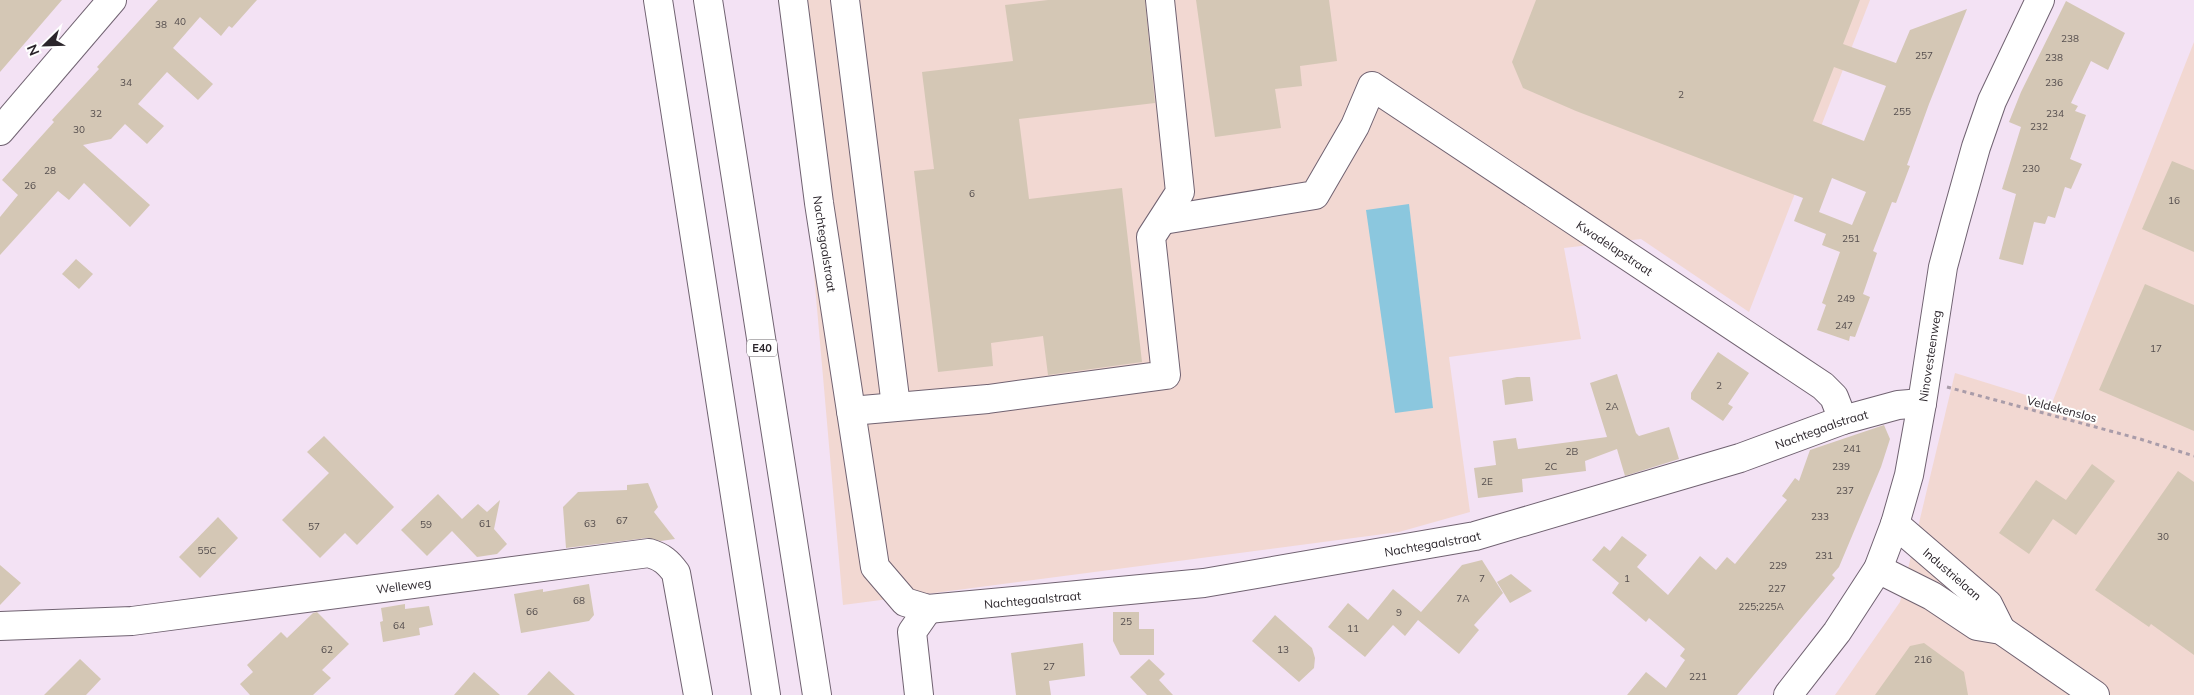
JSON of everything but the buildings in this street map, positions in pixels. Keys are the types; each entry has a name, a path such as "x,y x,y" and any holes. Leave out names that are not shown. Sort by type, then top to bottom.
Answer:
{"main road":[{"path":"0,131 112,0"},
{"path":"658,0 766,695"},
{"name":"E40","path":"708,0 817,695"},
{"name":"Nachtegaalstraat","path":"793,0 819,203 875,567 905,602 928,609 1204,583 1475,536 1740,458 1843,420 1898,405 1924,392"},
{"path":"845,0 896,406"},
{"path":"851,411 988,399 1166,375 1151,237 1180,192 1160,0"},
{"name":"Ninovesteenweg","path":"1788,695 1837,632 1878,569 1895,524 1908,475 1924,392 1943,267 1976,147 1992,101 2011,57 2040,0"},
{"name":"Kwadelapstraat","path":"1163,220 1315,195 1355,126 1372,86 1823,386 1834,397 1843,420"},
{"name":"Industrielaan","path":"1895,524 1988,604 2001,630"},
{"name":"Welleweg","path":"0,626 132,621 649,553 660,556 669,563 676,573 698,695"},
{"name":"Industrielaan","path":"1878,569 1932,596 1978,626 2001,630 2095,695"},
{"path":"919,695 912,632 928,609"}],"path":[{"name":"Veldekenslos","path":"1924,392 2140,438 2194,456"}],"shaded area":[{"path":"790,0 1870,0 1749,312 1641,239 1564,248 1581,339 1449,357 1470,512 1399,532 843,605"},
{"path":"2194,42 2194,695 1835,695 1900,602 1955,373 2052,403"}],"water":[{"path":"1409,204 1433,408 1395,413 1366,210"}]}
